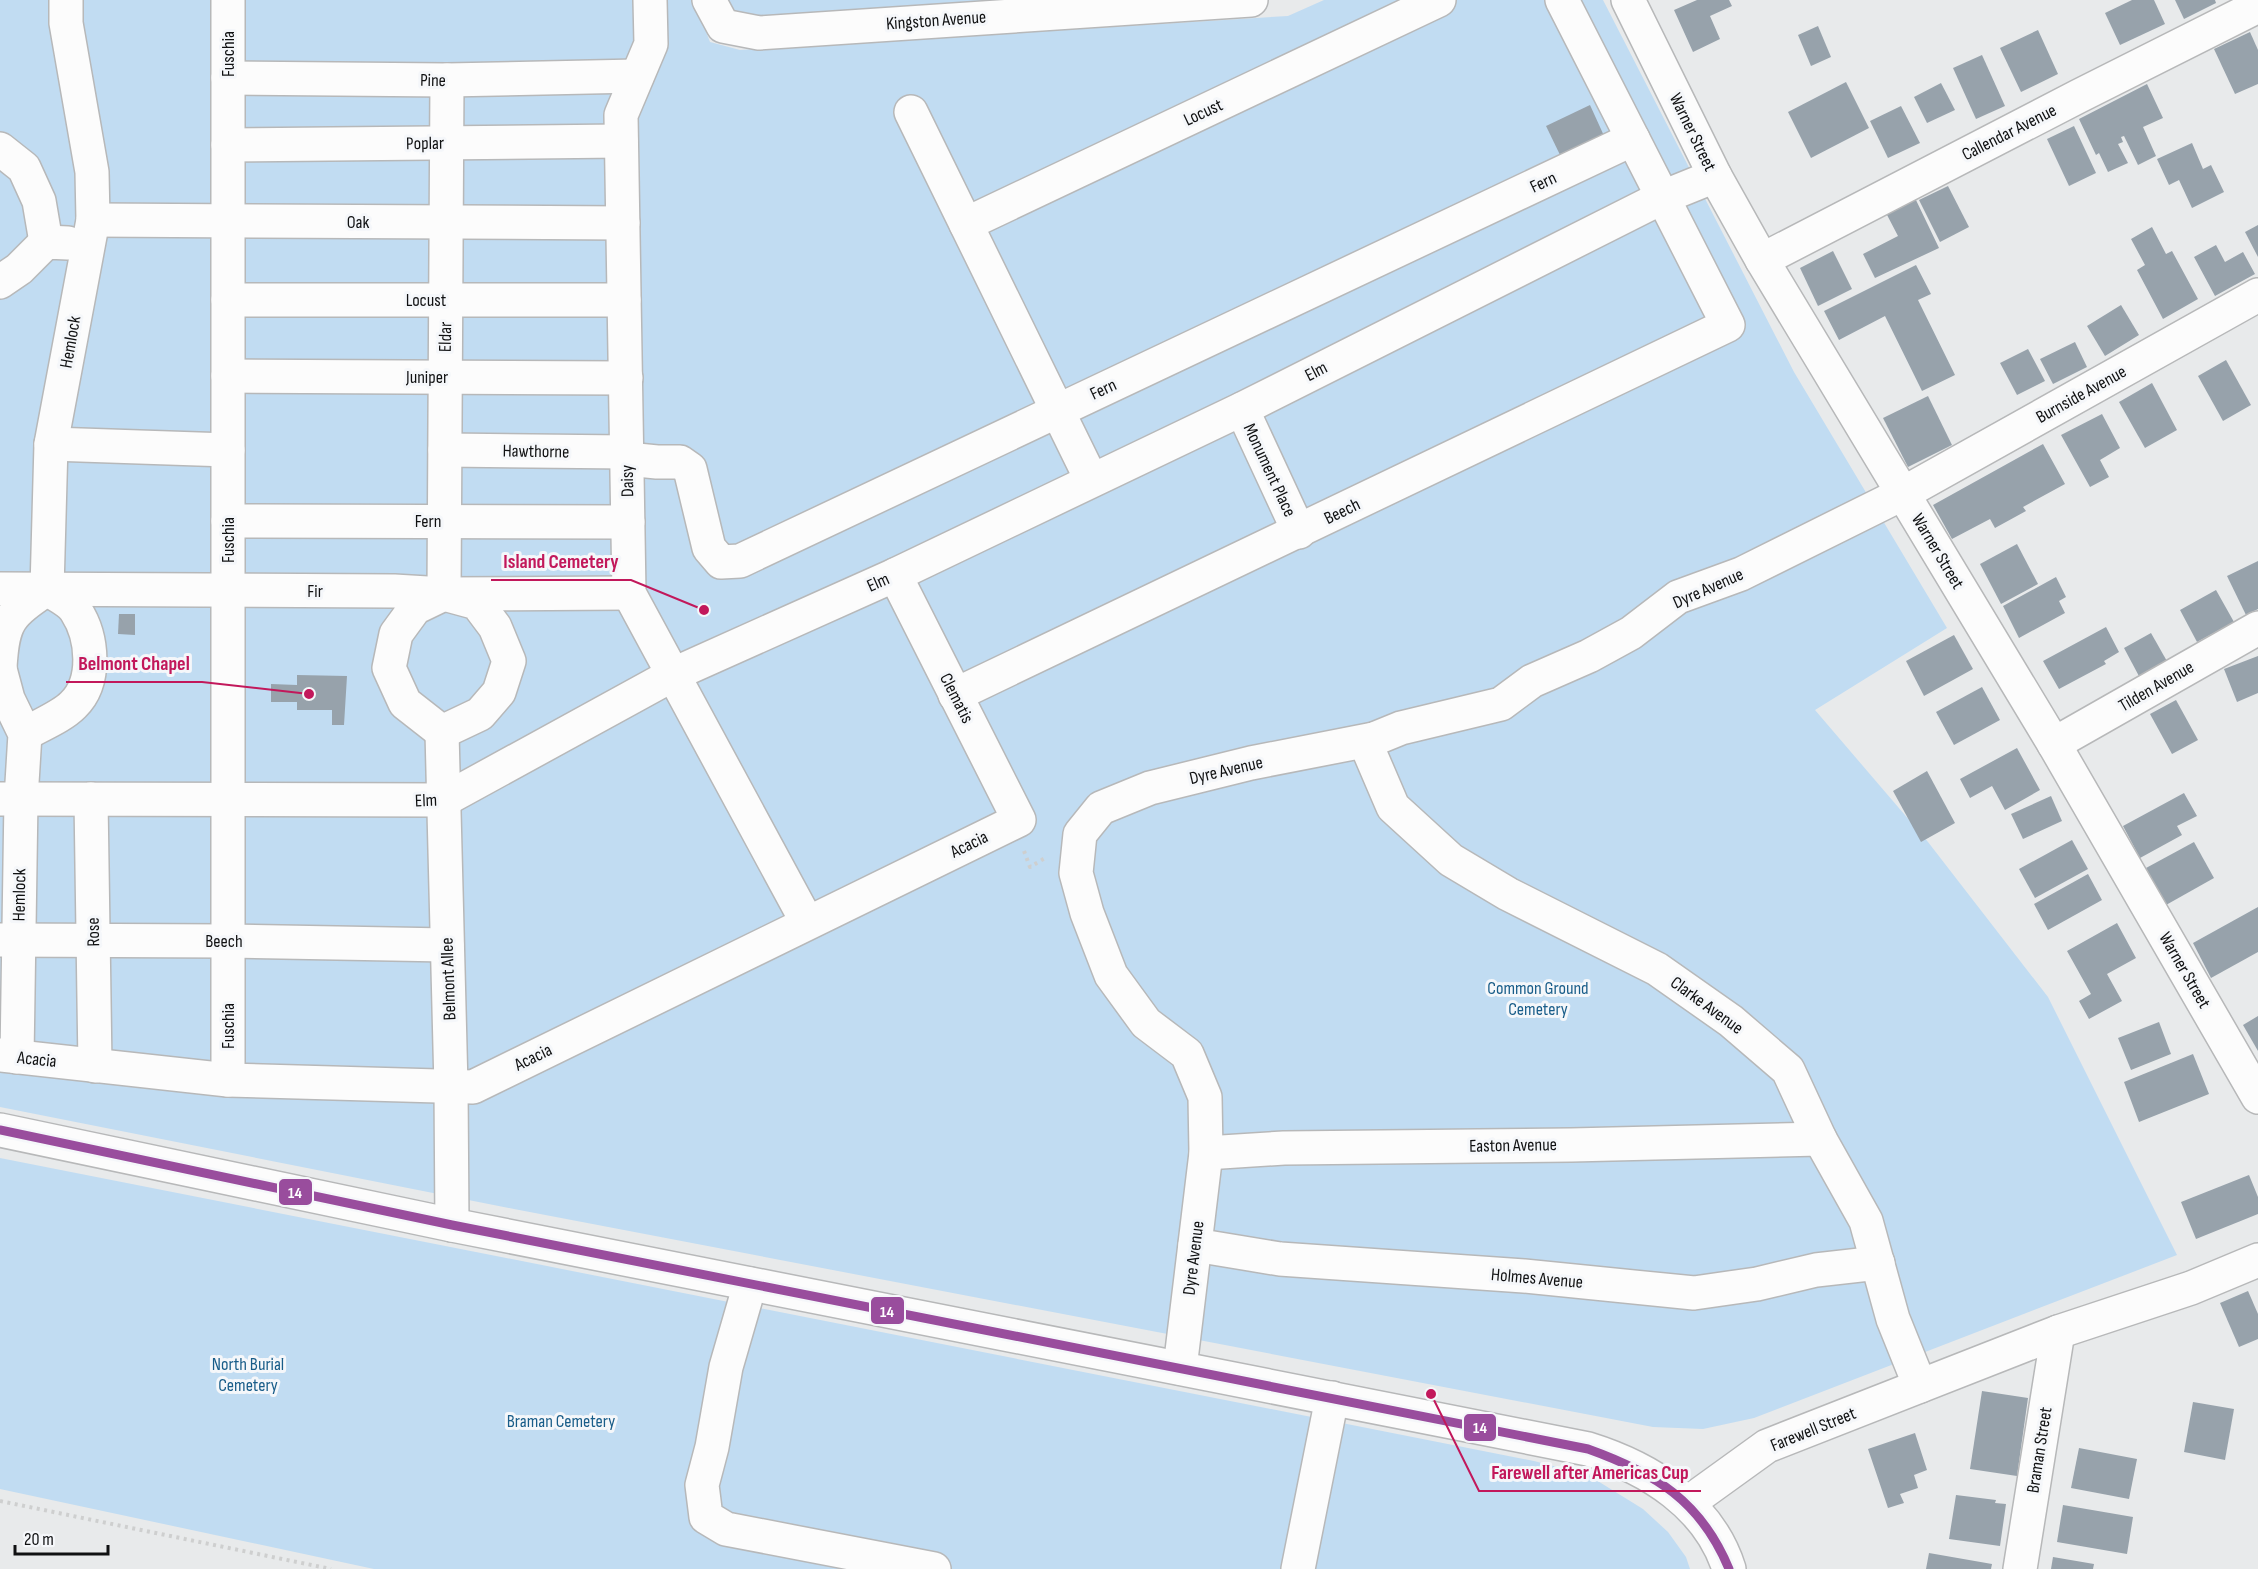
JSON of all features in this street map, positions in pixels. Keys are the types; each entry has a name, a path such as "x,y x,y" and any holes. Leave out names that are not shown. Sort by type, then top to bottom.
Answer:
{"street":[{"name":"Hemlock","path":"47,589 51,444 90,232 92,172 66,23 66,0"},
{"name":"Fuschia","path":"228,0 228,1080"},
{"name":"Daisy","path":"650,0 651,44 621,115 629,593 807,922"},
{"name":"Kingston Avenue","path":"709,0 723,26 759,33 1251,0"},
{"name":"Locust","path":"966,224 1439,0"},
{"path":"1562,0 1663,197"},
{"name":"Warner Street","path":"1628,0 1715,176 1762,260 2054,744 2258,1097"},
{"name":"Callendar Avenue","path":"1762,260 2258,6"},
{"name":"Pine","path":"228,78 447,80 637,76"},
{"name":"Eldar","path":"444,594 447,80"},
{"path":"911,112 1091,479"},
{"name":"Fern","path":"627,455 657,462 680,462 690,469 709,548 721,562 740,561 1633,139"},
{"name":"Poplar","path":"228,145 621,141"},
{"path":"0,149 24,168 39,201 46,242 19,269 0,282"},
{"name":"Elm","path":"10,799 444,800 674,674 895,575 1091,479 1242,409 1663,197 1715,176"},
{"name":"Beech","path":"955,695 1728,325 1663,197"},
{"name":"Oak","path":"46,242 90,232 228,221 622,223"},
{"name":"Burnside Avenue","path":"1904,493 2258,295"},
{"name":"Locust","path":"228,300 624,300"},
{"name":"Juniper","path":"228,376 626,378"},
{"name":"Monument Place","path":"1242,409 1299,532"},
{"path":"51,444 228,450"},
{"name":"Hawthorne","path":"445,450 627,455"},
{"name":"Dyre Avenue","path":"1180,1368 1206,1153 1204,1097 1186,1054 1146,1023 1111,975 1087,913 1076,873 1080,834 1101,808 1150,788 1251,763 1374,739 1401,728 1501,704 1532,681 1589,656 1631,633 1678,597 1741,574 1904,493"},
{"name":"Fern","path":"228,521 628,522"},
{"name":"Clematis","path":"895,575 955,695 1014,822"},
{"name":"Fir","path":"0,589 394,591 444,594 629,593"},
{"path":"47,589 76,609 87,634 90,657 87,682 73,705 26,734 8,699 0,668 2,635 17,609 47,589"},
{"path":"444,594 477,603 495,627 509,661 499,692 480,714 442,732 405,703 389,668 396,634 415,608 444,594"},
{"name":"Tilden Avenue","path":"2054,744 2258,628"},
{"name":"Belmont Allee","path":"442,732 452,1225"},
{"name":"Hemlock","path":"9,1056 10,799 26,734"},
{"name":"Clarke Avenue","path":"1374,739 1369,751 1393,807 1451,860 1508,894 1657,969 1731,1021 1788,1070 1820,1139 1866,1221 1893,1319 1920,1386"},
{"name":"Rose","path":"91,799 95,1066"},
{"name":"Acacia","path":"9,1056 228,1080 473,1087 1014,822"},
{"name":"Beech","path":"9,940 228,940 447,945"},
{"path":"0,1130 452,1225 750,1284 786,1289 1588,1449 1617,1457 1668,1487 1688,1503 1723,1549 1729,1569"},
{"name":"Easton Avenue","path":"1206,1153 1284,1148 1571,1145 1820,1139"},
{"name":"Holmes Avenue","path":"1195,1245 1280,1259 1524,1276 1694,1293 1757,1284 1816,1270 1878,1263"},
{"name":"Farewell Street","path":"1688,1503 1767,1446 2058,1332 2191,1288 2258,1260"},
{"path":"750,1284 726,1367 712,1447 702,1485 705,1516 726,1529 934,1569"},
{"name":"Braman Street","path":"2020,1569 2058,1332"},
{"path":"1298,1569 1332,1398"}],"path":[{"path":"1014,822 1030,867 1080,834"},
{"path":"0,1501 332,1569"}],"green space":[{"name":"Common Ground Cemetery","path":"0,0 697,0 699,13 710,42 740,50 1288,16 1324,0 1603,0 1794,372 1947,628 1815,710 1928,842 2048,997 2177,1255 1754,1418 1703,1429 1653,1427 514,1209 0,1107"},
{"path":"727,0 1046,0 758,19 738,15"},
{"name":"Braman Cemetery","path":"0,1158 1534,1461 1588,1475 1643,1509 1668,1532 1686,1557 1690,1569 374,1569 0,1489"}],"building":[{"path":"1697,0 1729,0 1732,6 1710,16 1720,39 1693,52 1674,10"},
{"path":"2132,0 2154,0 2165,24 2120,45 2105,13"},
{"path":"2175,0 2215,0 2216,3 2184,19"},
{"path":"1818,26 1831,57 1811,66 1798,35"},
{"path":"2038,30 2058,74 2021,92 2000,48"},
{"path":"2250,32 2258,50 2258,84 2235,94 2214,49"},
{"path":"1982,55 2005,106 1976,119 1953,68"},
{"path":"1846,82 1869,128 1811,158 1788,112"},
{"path":"1941,83 1955,110 1927,123 1914,97"},
{"path":"2147,84 2163,118 2143,127 2156,156 2138,165 2124,136 2121,137 2123,142 2118,144 2128,163 2108,172 2099,153 2096,155 2079,119"},
{"path":"1590,105 1605,138 1562,159 1546,126"},
{"path":"1901,106 1920,143 1888,158 1870,121"},
{"path":"2074,126 2096,173 2069,186 2047,139"},
{"path":"2192,143 2203,169 2211,165 2224,192 2192,208 2179,180 2169,185 2157,159"},
{"path":"1948,186 1969,227 1940,242 1919,200"},
{"path":"1915,198 1939,248 1875,278 1863,254 1898,236 1886,213"},
{"path":"2258,225 2258,257 2245,232"},
{"path":"2152,227 2166,254 2172,251 2198,299 2163,319 2137,270 2145,265 2131,239"},
{"path":"2216,245 2225,262 2243,252 2255,274 2215,296 2194,257"},
{"path":"1833,251 1852,289 1818,306 1800,268"},
{"path":"1916,265 1931,294 1918,300 1955,375 1922,391 1885,316 1839,340 1824,311"},
{"path":"2121,305 2139,335 2105,356 2087,326"},
{"path":"2075,342 2087,367 2053,384 2040,359"},
{"path":"2028,349 2045,381 2017,395 2000,363"},
{"path":"2226,360 2251,405 2223,421 2198,376"},
{"path":"2152,383 2177,430 2145,448 2119,402"},
{"path":"1928,396 1952,445 1908,467 1883,418"},
{"path":"2102,414 2120,448 2100,460 2109,477 2090,487 2061,435"},
{"path":"2043,444 2065,484 2023,507 2026,511 1995,528 1990,519 1952,539 1933,505"},
{"path":"2017,544 2038,584 2001,604 1980,564"},
{"path":"2258,561 2258,609 2246,615 2227,576"},
{"path":"2056,577 2066,597 2059,601 2065,613 2019,638 2003,606"},
{"path":"2216,590 2234,622 2197,642 2180,610"},
{"path":"119,614 135,614 135,635 118,634"},
{"path":"2106,627 2119,652 2104,661 2106,664 2059,689 2043,661"},
{"path":"2151,633 2168,663 2140,678 2124,648"},
{"path":"1954,635 1973,669 1924,696 1906,661"},
{"path":"2258,656 2258,693 2237,702 2224,669"},
{"path":"297,675 347,676 344,725 332,725 332,710 297,710 297,702 271,702 271,684 297,685"},
{"path":"1982,687 2000,720 1954,745 1936,712"},
{"path":"2176,700 2198,740 2172,754 2150,714"},
{"path":"2017,748 2040,790 2005,810 1992,786 1970,798 1960,779"},
{"path":"1927,771 1955,823 1921,842 1893,791"},
{"path":"2184,793 2197,816 2177,826 2182,835 2140,858 2123,826"},
{"path":"2051,796 2062,821 2023,839 2011,814"},
{"path":"2072,840 2088,869 2035,898 2019,869"},
{"path":"2194,842 2214,878 2166,905 2146,868"},
{"path":"2088,874 2102,900 2048,930 2034,904"},
{"path":"2258,907 2258,952 2211,978 2193,943"},
{"path":"2117,923 2136,958 2107,974 2122,1001 2089,1019 2079,1001 2091,994 2067,951"},
{"path":"2258,1016 2258,1051 2243,1025"},
{"path":"2159,1022 2171,1054 2131,1070 2118,1038"},
{"path":"2193,1054 2209,1094 2139,1122 2124,1082"},
{"path":"2249,1175 2258,1197 2258,1214 2196,1239 2181,1202"},
{"path":"2248,1291 2258,1314 2258,1339 2239,1347 2220,1303"},
{"path":"1982,1391 2028,1398 2017,1476 1970,1469"},
{"path":"2193,1402 2234,1409 2225,1460 2184,1452"},
{"path":"1915,1433 1927,1470 1914,1475 1918,1488 1900,1494 1904,1503 1888,1508 1868,1449"},
{"path":"2079,1448 2137,1459 2129,1499 2071,1488"},
{"path":"1956,1495 1996,1500 1995,1503 2006,1504 2000,1546 1949,1539"},
{"path":"2063,1505 2133,1517 2127,1554 2057,1542"},
{"path":"1929,1553 1992,1564 1991,1569 1926,1569"},
{"path":"2053,1557 2094,1564 2093,1569 2051,1569"}],"transit line":[{"name":"14","path":"0,1130 452,1225 1588,1449 1634,1468 1673,1492 1705,1525 1718,1545 1729,1569"}],"place":[{"name":"Island Cemetery","path":"704,610"},
{"name":"Belmont Chapel","path":"309,694"},
{"name":"Farewell after Americas Cup","path":"1431,1394"}],"park label":[{"name":"North Burial Cemetery","path":"248,1374"}]}
